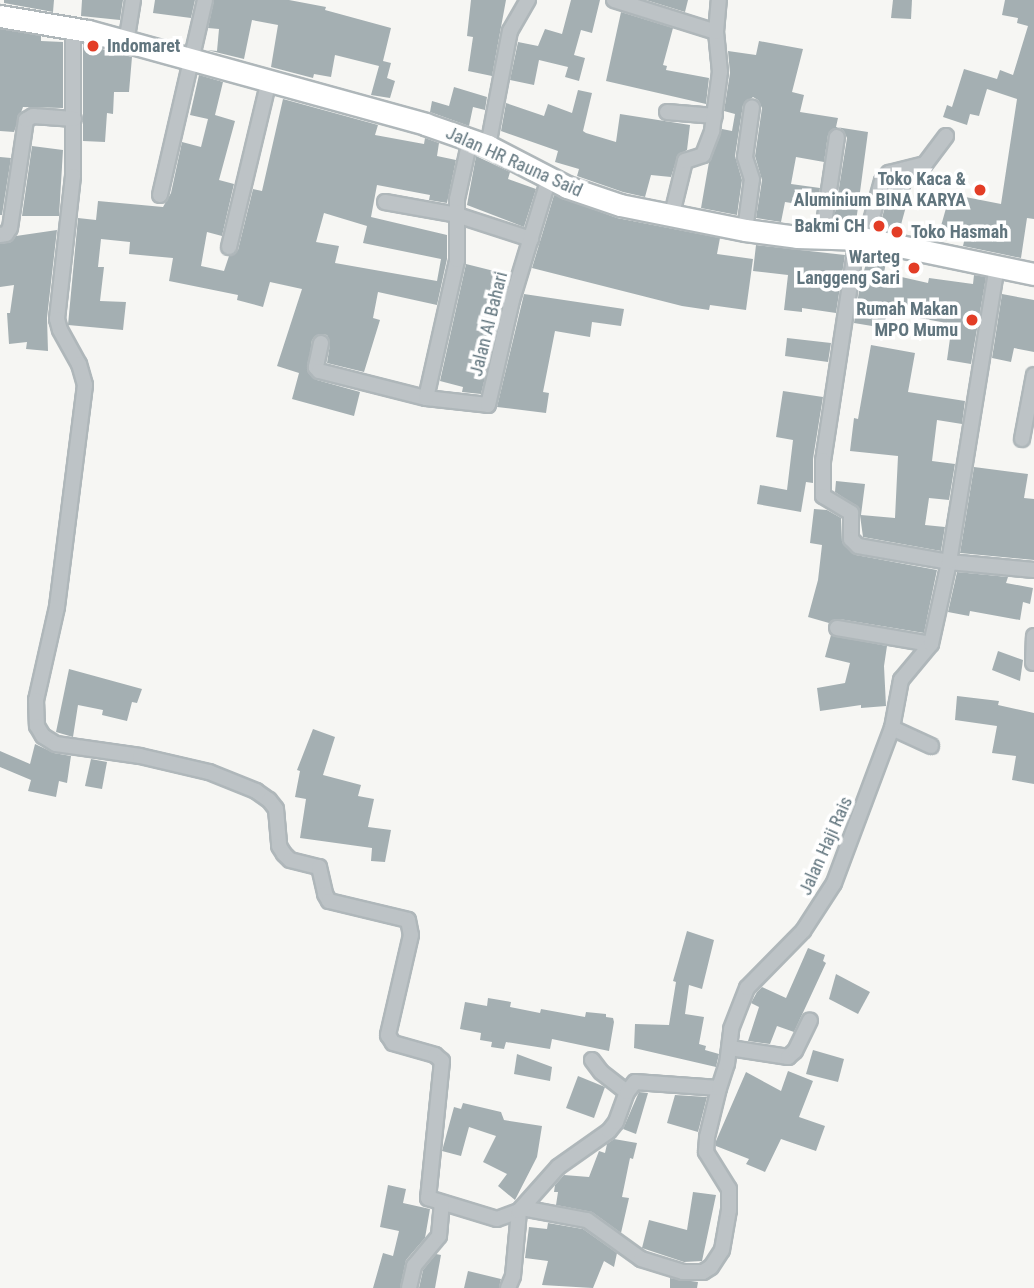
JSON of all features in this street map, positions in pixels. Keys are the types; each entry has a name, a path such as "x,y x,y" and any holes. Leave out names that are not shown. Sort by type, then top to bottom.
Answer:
{"main road":[{"name":"Jalan HR Rauna Said","path":"0,16 73,27 425,124 479,143 592,196 671,218 745,230 862,239 1034,274"}],"street":[{"path":"126,43 133,0"},
{"path":"160,195 205,0"},
{"path":"426,398 455,271 459,182 479,143 510,32 528,0"},
{"path":"614,0 716,32"},
{"path":"671,218 683,164 687,159 703,155 715,116 720,72 716,32 719,0"},
{"path":"73,27 74,119 70,209 57,319 60,330 79,363 85,386 62,575 36,700 37,726 43,736 55,744 140,756 209,772 256,791 269,800 276,810 279,846 284,854 290,860 319,867 325,894 330,901 404,918 411,924 411,935 388,1035 393,1043 435,1055 442,1061 428,1198 497,1219 520,1209 558,1167 609,1131 616,1122 627,1092 639,1081 719,1088"},
{"path":"229,247 269,81"},
{"path":"745,230 752,179 745,157 752,107"},
{"path":"667,112 715,116"},
{"path":"0,235 4,235 10,228 26,120 33,116 74,119"},
{"path":"946,136 925,164 889,173 882,181 862,239 823,460 823,496 851,513 851,539 858,546 948,562 1034,570"},
{"path":"822,237 837,137"},
{"name":"Jalan Al Bahari","path":"321,343 316,367 319,371 426,398 488,405 512,300 549,178"},
{"path":"385,202 457,215 531,239"},
{"name":"Jalan Haji Rais","path":"520,1209 587,1220 641,1259 683,1272 703,1272 711,1267 722,1250 729,1210 729,1189 706,1152 707,1137 730,1048 731,1028 747,988 803,932 823,903 865,805 892,728 901,680 931,643 948,562 997,267"},
{"path":"1022,439 1034,375"},
{"path":"837,628 931,643"},
{"path":"1033,663 1034,636"},
{"path":"892,728 931,746"},
{"path":"730,1048 788,1057 795,1051 810,1020"},
{"path":"592,1060 607,1077 627,1092"},
{"path":"409,1288 414,1266 439,1236 442,1203"},
{"path":"520,1209 511,1282 525,1288"}],"building":[{"path":"4,0 54,0 53,12 4,3"},
{"path":"82,0 123,0 120,20 81,16"},
{"path":"155,0 195,0 191,18 153,13"},
{"path":"214,0 289,0 326,7 325,10 391,28 383,61 391,63 387,78 395,81 390,98 371,95 379,66 335,55 331,77 314,74 313,78 271,67 278,25 252,20 244,59 207,50 217,51 219,29 208,28"},
{"path":"471,0 506,0 492,76 468,71 473,37 467,36"},
{"path":"571,0 600,0 592,33 581,30 574,55 585,58 579,81 565,77 568,67 539,60 534,85 510,80 518,42 538,46 545,29 562,34"},
{"path":"646,0 688,0 685,12"},
{"path":"893,0 912,0 911,19 891,18"},
{"path":"1005,0 1034,0 1034,219 1027,218 1021,258 963,246 966,233 941,226 950,194 1001,204 1017,99 987,89 979,116 970,114 967,125 943,117 947,105 952,107 964,69 997,79 1000,70 1013,75 1028,26 1017,23 1018,18 1002,15"},
{"path":"621,12 673,28 663,65 667,66 666,70 709,78 706,104 606,81"},
{"path":"0,29 41,36 41,41 63,42 63,108 23,107 14,132 0,131"},
{"path":"759,41 803,49 792,92 804,95 800,112 838,118 838,127 828,135 824,162 796,157 791,184 820,188 817,207 785,202 781,222 756,218 762,180 755,156 762,108 753,97 743,105 735,156 742,180 737,215 701,208 709,162 722,129 732,131 735,114 724,111 730,73 728,51 756,55"},
{"path":"83,44 132,57 129,92 114,92 113,114 107,113 105,142 83,141"},
{"path":"199,75 223,82 215,115 235,121 219,180 234,184 222,236 207,232 201,266 224,271 229,256 238,250 253,189 262,191 283,99 378,125 375,135 424,144 425,138 439,143 437,156 456,160 447,203 429,200 430,195 377,185 371,217 447,235 447,259 437,305 378,292 373,318 380,320 364,372 327,363 330,344 327,335 319,334 312,340 308,372 317,380 360,392 354,416 292,399 299,373 277,366 302,289 270,282 263,307 237,300 238,295 169,281 173,258 129,254 130,242 101,239 98,267 104,267 100,301 126,302 123,330 68,325 78,218 96,220 98,201 163,207 171,193 182,142 201,147 208,119 190,115","holes":["324,213 367,226 363,243 441,259 437,281 335,263 339,246 316,242"]},
{"path":"454,87 487,97 485,110 473,107 469,126 430,112 432,101 449,106"},
{"path":"578,90 592,93 583,131 586,133 616,142 620,114 690,125 687,150 678,155 671,177 651,175 645,197 623,192 577,176 579,169 555,162 558,151 501,131 506,103 544,116 548,104 572,113"},
{"path":"839,127 868,132 856,222 834,219 847,138"},
{"path":"32,146 63,150 59,216 22,216"},
{"path":"476,156 510,172 508,179 536,189 524,227 467,205"},
{"path":"0,157 11,158 2,215 0,215"},
{"path":"914,177 899,232 879,228 891,186 894,182"},
{"path":"554,195 617,218 720,238 717,254 753,259 746,310 710,305 709,310 682,306 532,268"},
{"path":"57,230 47,318 48,351 26,349 27,342 9,344 7,313 10,313 14,285 0,287 0,244 11,242 16,236"},
{"path":"756,245 845,255 836,313 802,308 802,312 784,310 788,275 753,271"},
{"path":"869,253 887,257 884,273 928,283 929,278 973,284 974,275 986,277 971,364 947,360 952,324 887,312 884,328 854,323"},
{"path":"466,264 510,275 481,394 462,392 463,387 440,381"},
{"path":"524,294 624,309 621,326 592,322 590,337 555,331 543,392 549,393 546,413 497,407"},
{"path":"1002,294 1034,300 1034,352 1014,348 1011,362 992,358"},
{"path":"787,338 831,343 828,362 785,356"},
{"path":"871,345 915,353 908,392 965,401 962,424 937,420 932,461 955,464 949,500 929,498 925,525 945,527 941,551 863,537 859,508 835,492 836,481 865,484 861,515 895,518 898,456 850,451 854,418 858,419"},
{"path":"783,391 823,397 813,459 813,483 806,482 801,512 757,504 760,485 787,490 793,440 776,437"},
{"path":"974,467 1028,474 1024,498 1034,499 1034,560 960,553"},
{"path":"814,509 827,510 841,518 842,542 856,555 937,570 924,633 839,619 829,623 808,617 818,580 822,545 810,543"},
{"path":"957,572 1008,577 1006,583 1033,588 1030,604 1023,602 1020,620 970,611 969,616 948,612"},
{"path":"831,635 887,646 884,666 886,706 861,708 861,705 820,711 817,688 845,683 850,663 825,657"},
{"path":"998,651 1023,660 1020,681 992,670"},
{"path":"69,669 142,689 137,703 132,702 127,721 102,715 103,710 78,705 73,737 56,732"},
{"path":"957,696 999,701 998,705 1034,713 1034,784 1012,780 1016,756 992,753 997,726 955,720"},
{"path":"313,729 335,737 323,775 361,785 358,796 374,799 368,827 391,830 385,862 371,861 372,848 300,838 306,799 295,797 300,771 297,770"},
{"path":"35,744 54,753 71,756 67,783 59,781 56,797 28,791 31,780 0,767 0,751 30,764"},
{"path":"91,759 107,762 102,789 85,786"},
{"path":"687,931 714,940 702,989 689,985 685,1014 704,1017 699,1044 706,1046 705,1050 719,1054 716,1067 634,1048 635,1024 669,1025 676,982 673,981"},
{"path":"808,948 825,955 823,961 826,963 794,1032 777,1026 770,1044 748,1041 759,1007 751,1003 757,992 762,987 786,998"},
{"path":"836,974 870,992 858,1014 829,999"},
{"path":"488,998 511,1002 510,1007 540,1013 541,1009 585,1017 586,1012 606,1014 606,1017 613,1018 614,1022 609,1051 552,1039 550,1049 506,1042 504,1049 491,1047 492,1042 480,1040 481,1033 460,1029 465,1002 487,1006"},
{"path":"813,1050 844,1059 838,1082 806,1074"},
{"path":"517,1054 552,1067 550,1081 514,1074"},
{"path":"788,1071 813,1081 799,1117 825,1126 816,1151 781,1139 765,1172 746,1164 749,1159 716,1146 746,1072 781,1091"},
{"path":"578,1076 605,1087 594,1118 566,1108"},
{"path":"639,1092 648,1093 636,1134 623,1129"},
{"path":"675,1095 707,1097 698,1132 667,1123"},
{"path":"463,1103 501,1112 504,1120 542,1126 537,1157 515,1200 498,1186 507,1174 483,1162 496,1136 469,1127 461,1156 442,1151 454,1107 461,1109"},
{"path":"614,1139 637,1143 633,1159 630,1158 622,1197 629,1198 621,1233 592,1212 556,1205 558,1192 554,1192 555,1185 564,1175 589,1177 599,1151 605,1153 607,1144"},
{"path":"388,1185 406,1189 403,1203 430,1209 425,1238 406,1260 400,1288 373,1288 383,1253 393,1256 399,1231 380,1227"},
{"path":"693,1192 716,1195 702,1261 684,1262 642,1248 649,1220 687,1230"},
{"path":"548,1223 583,1229 617,1253 614,1267 604,1261 593,1288 542,1285 548,1261 525,1258 529,1227 547,1229"},
{"path":"436,1254 441,1255 435,1288 419,1288 423,1270"},
{"path":"468,1271 501,1279 499,1288 464,1288"},
{"path":"670,1278 698,1282 697,1288 670,1288"}],"place":[{"name":"Indomaret","path":"93,46"},
{"name":"Toko Kaca & Aluminium BINA KARYA","path":"980,190"},
{"name":"Bakmi CH","path":"879,226"},
{"name":"Toko Hasmah","path":"897,232"},
{"name":"Warteg Langgeng Sari","path":"914,268"},
{"name":"Rumah Makan MPO Mumu","path":"972,320"}]}
